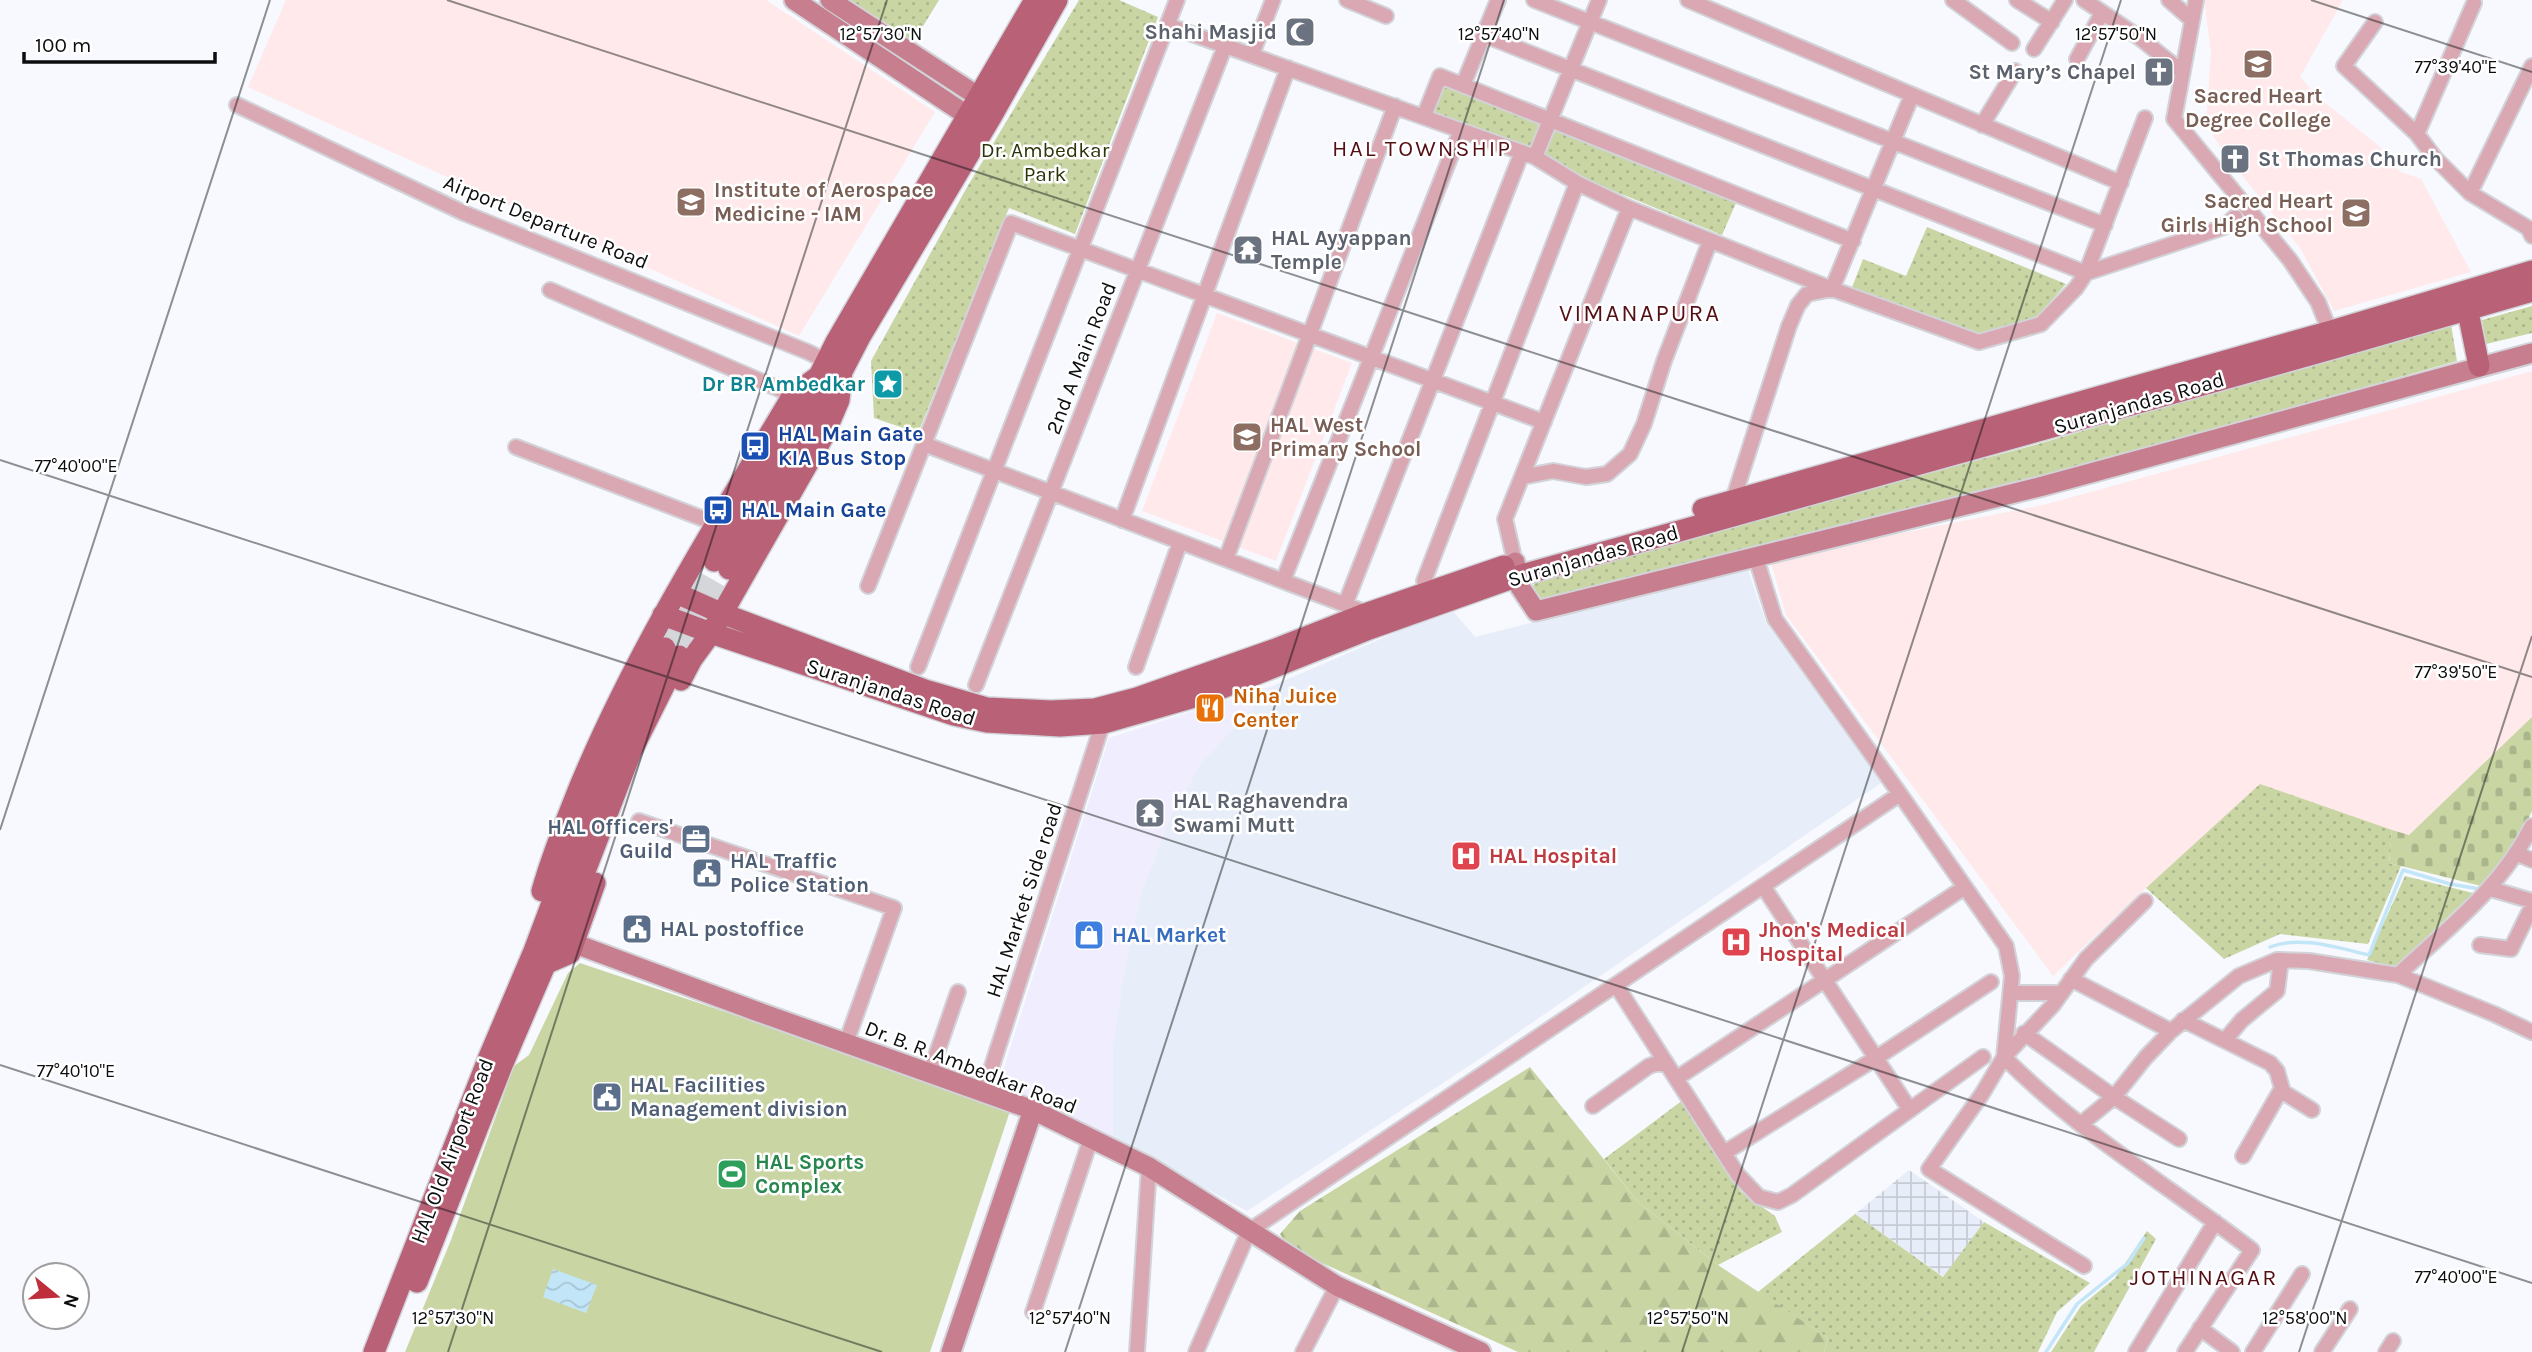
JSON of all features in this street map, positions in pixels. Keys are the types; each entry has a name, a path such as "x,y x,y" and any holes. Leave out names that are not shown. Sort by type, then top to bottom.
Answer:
{"main road":[{"path":"540,957 531,934 552,855 601,736 646,645 793,395 829,369 848,320 1035,0"},
{"path":"721,565 808,398 829,369 1057,0"},
{"name":"Suranjandas Road","path":"1517,569 2333,339 2465,300 2532,271"},
{"name":"Suranjandas Road","path":"2465,300 2532,291"},
{"path":"2465,300 2479,366"},
{"name":"Suranjandas Road","path":"663,615 954,715 987,722 1060,726 1212,692 1368,621 1517,569 1733,500 2333,339"},
{"path":"540,957 570,953 643,757 692,659 710,633 824,435 838,400 829,369"},
{"name":"Suranjandas Road","path":"676,593 721,613 925,690 987,708 1052,711 1095,709 1105,714"},
{"path":"540,957 582,879 672,652"},
{"name":"HAL Old Airport Road","path":"374,1352 489,1057 540,957"},
{"name":"HAL Old Airport Road","path":"390,1352 503,1063 540,957"}],"street":[{"path":"794,0 968,116"},
{"path":"830,0 979,97"},
{"path":"918,667 1177,0"},
{"path":"1251,54 1273,0"},
{"path":"1348,0 1386,16"},
{"path":"1463,85 1498,0"},
{"path":"1534,0 2105,225"},
{"path":"1345,605 1433,380 1529,155 1550,120 1599,0"},
{"path":"1688,0 2121,183"},
{"path":"1953,0 2012,43"},
{"path":"2017,0 2052,22"},
{"path":"2034,49 2065,0"},
{"path":"2084,0 2140,38 2182,72"},
{"path":"2169,0 2192,20"},
{"path":"2196,0 2174,119 2290,260 2318,302 2333,339"},
{"path":"2417,134 2474,2"},
{"path":"2077,59 2102,13"},
{"path":"2375,22 2344,66 2417,134 2435,158 2470,193 2531,228"},
{"path":"1167,25 1529,155 1577,183 1629,208 1832,289 1979,342 2041,324 2076,288 2086,273 2146,118"},
{"path":"1484,35 2086,273 2224,227 2235,217"},
{"name":"2nd A Main Road","path":"976,685 1225,46"},
{"path":"2470,193 2532,66"},
{"path":"1122,520 1288,68"},
{"path":"1982,125 2015,71"},
{"path":"1424,116 1440,76 1853,241"},
{"path":"1832,289 1912,95"},
{"name":"Airport Departure Road","path":"237,104 464,213 829,369"},
{"path":"1226,559 1395,106"},
{"path":"1283,581 1461,130"},
{"path":"1424,580 1577,183"},
{"path":"1629,208 1505,519 1520,587 1536,611 2043,486 2532,353"},
{"path":"868,586 1011,223 1544,422"},
{"path":"1522,477 1553,471 1586,477 1607,474 1630,454 1644,424 1664,361 1710,240"},
{"path":"1733,500 1772,373 1798,305 1807,294 1832,289"},
{"path":"550,290 793,395"},
{"path":"924,444 1345,605 1368,621"},
{"path":"516,447 717,524"},
{"path":"1136,667 1181,542"},
{"path":"1755,555 1775,619 2006,946 2012,976 2004,1057"},
{"name":"HAL Market Side road","path":"984,1091 1105,714"},
{"path":"1196,1352 1249,1231 1900,794"},
{"path":"639,821 894,908 846,1043"},
{"path":"2398,975 2491,889 2518,853 2532,826"},
{"path":"2518,853 2532,860"},
{"path":"1763,886 1910,1110"},
{"path":"1676,1078 1965,887"},
{"path":"2480,945 2511,949 2532,903 2491,889"},
{"path":"2084,1266 1929,1170 1982,1094 2004,1057 2053,1005 2086,959 2145,901"},
{"name":"Dr. B. R. Ambedkar Road","path":"573,943 1033,1110 1149,1167 1337,1286 1481,1352"},
{"path":"2225,1040 2242,1020 2277,991 2281,960"},
{"path":"2081,1124 2114,1097 2146,1057 2183,1020 2239,976 2281,960 2309,961 2398,975 2532,1032"},
{"path":"2071,979 2171,1031"},
{"path":"1724,1153 1991,982"},
{"path":"1616,985 1738,1175 1759,1197 1778,1202 1792,1195 1983,1057"},
{"path":"930,1073 958,992"},
{"path":"2011,993 2062,993"},
{"path":"2183,1020 2274,1066 2284,1091 2312,1110"},
{"path":"2024,1033 2179,1139"},
{"path":"2004,1057 2026,1079 2081,1124 2252,1250 2185,1352"},
{"path":"1593,1106 1648,1066 1658,1063 1666,1065"},
{"path":"2242,1156 2282,1088"},
{"path":"951,1352 1033,1110"},
{"path":"1033,1312 1091,1138"},
{"path":"1137,1352 1149,1167"},
{"path":"2136,1352 2215,1222"},
{"path":"2253,1352 2302,1274"},
{"path":"1306,1351 1337,1286"},
{"path":"2322,1352 2350,1309"},
{"path":"2200,1328 2232,1352"}],"shaded area":[{"name":"Institute of Aerospace Medicine - IAM","path":"286,0 766,0 935,112 799,336 248,87"},
{"name":"Sacred Heart Girls High School","path":"2204,0 2343,0 2300,77 2319,98 2379,146 2399,171 2421,179 2471,272 2334,311 2300,248 2222,150 2206,124 2211,52"},
{"name":"HAL West Primary School","path":"1217,313 1352,363 1276,561 1142,511"},
{"path":"2532,371 2532,717 2408,836 2260,785 2053,976 1786,615 1770,559 2043,505"},
{"name":"HAL Hospital","path":"1747,567 1766,623 1881,783 1472,1064 1247,1211 1113,1139 1113,1046 1123,977 1141,893 1170,818 1201,763 1274,685 1406,628 1454,612 1475,637"},
{"name":"HAL Market","path":"1274,685 1201,763 1170,818 1141,893 1123,977 1113,1046 1113,1139 998,1086 1109,738"},
{"path":"1909,1170 1984,1222 1944,1277 1855,1214"}],"green space":[{"path":"844,0 939,0 909,49"},
{"name":"Dr. Ambedkar Park","path":"1079,0 1119,0 1158,17 1075,234 1009,208 918,433 874,418 871,361 966,189"},
{"path":"1461,86 1543,121 1531,149 1430,113 1442,88"},
{"path":"1555,126 1736,203 1722,235 1582,178 1545,154"},
{"path":"1927,227 2066,284 2037,317 1981,336 1851,290 1863,259 1906,276"},
{"path":"2532,306 2532,333 2486,344 2482,320"},
{"path":"2451,324 2457,361 2044,477 1541,601 1530,593 1537,578 2031,446"},
{"path":"2532,717 2532,811 2508,861 2481,886 2389,863 2392,830 2409,835"},
{"path":"2260,784 2392,830 2389,863 2401,866 2368,944 2280,934 2224,959 2146,888"},
{"path":"2405,876 2473,893 2395,967 2367,960"},
{"name":"HAL Sports Complex","path":"580,963 1011,1108 930,1352 405,1352 451,1240 514,1066 529,1055 568,973"},
{"path":"1530,1067 1638,1202 1718,1265 1828,1338 1824,1352 1518,1352 1289,1248 1280,1234 1300,1211"},
{"path":"1683,1100 1741,1192 1775,1216 1782,1232 1718,1265 1638,1202 1604,1159"},
{"path":"1855,1214 1943,1277 1984,1222 2090,1283 2057,1312 2038,1352 1824,1352 1828,1338 1758,1292"},
{"path":"2147,1231 2156,1239 2094,1352 2051,1352 2081,1306 2115,1278"}],"water":[{"path":"553,1269 597,1285 586,1313 543,1297"}],"waterway":[{"path":"2270,947 2306,942 2369,955 2403,870 2450,884 2480,889"},
{"path":"2046,1352 2077,1304 2128,1263 2144,1238"}],"tunnel":[{"path":"665,648 714,561"},
{"path":"679,656 729,569"}],"place":[{"name":"Shahi Masjid","path":"1300,32"},
{"name":"Sacred Heart Degree College","path":"2258,64"},
{"name":"St Mary’s Chapel","path":"2159,72"},
{"name":"St Thomas Church","path":"2235,159"},
{"name":"Institute of Aerospace Medicine - IAM","path":"691,202"},
{"name":"Sacred Heart Girls High School","path":"2356,213"},
{"name":"HAL Ayyappan Temple","path":"1248,250"},
{"name":"Dr BR Ambedkar","path":"888,384"},
{"name":"HAL West Primary School","path":"1247,437"},
{"name":"HAL Main Gate KIA Bus Stop","path":"755,446"},
{"name":"HAL Main Gate","path":"718,510"},
{"name":"Niha Juice Center","path":"1210,708"},
{"name":"HAL Raghavendra Swami Mutt","path":"1150,813"},
{"name":"HAL Officers' Guild","path":"696,839"},
{"name":"HAL Hospital","path":"1466,856"},
{"name":"HAL Traffic Police Station","path":"707,873"},
{"name":"HAL postoffice","path":"637,929"},
{"name":"HAL Market","path":"1089,935"},
{"name":"Jhon's Medical Hospital","path":"1736,942"},
{"name":"HAL Facilities Management division","path":"607,1097"},
{"name":"HAL Sports Complex","path":"732,1174"}],"district":[{"name":"HAL TOWNSHIP","path":"1422,148"},
{"name":"VIMANAPURA","path":"1640,313"},
{"name":"JOTHINAGAR","path":"2204,1277"}]}
